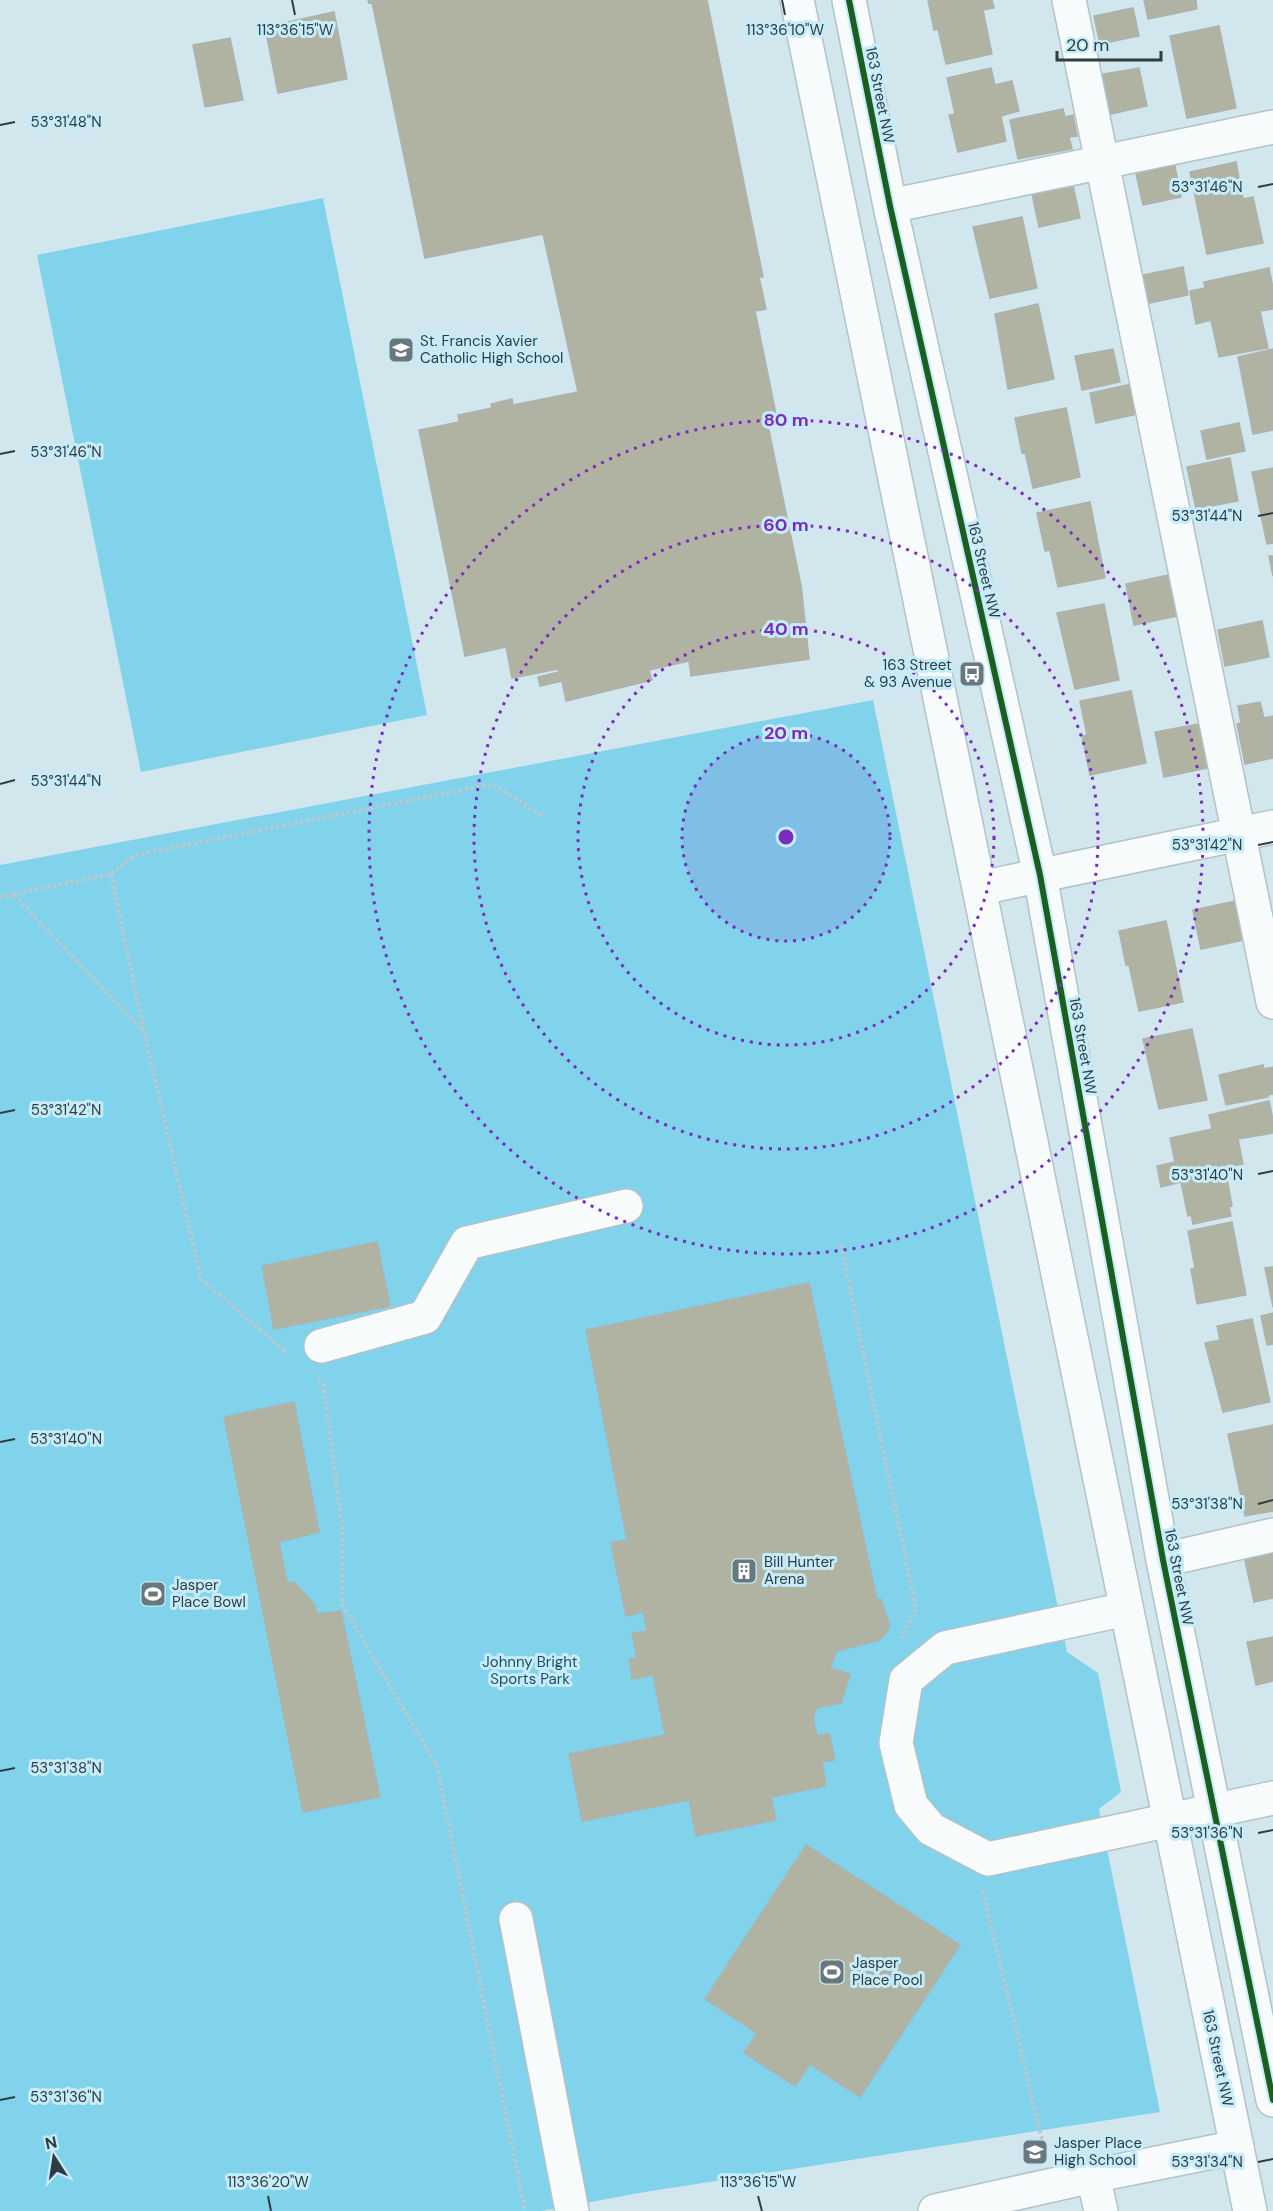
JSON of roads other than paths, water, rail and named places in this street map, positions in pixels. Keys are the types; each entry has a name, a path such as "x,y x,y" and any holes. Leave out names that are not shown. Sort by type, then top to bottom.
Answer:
{"street":[{"name":"163 Street NW","path":"796,0 1250,2211"},
{"name":"163 Street NW","path":"849,0 890,206 1040,875 1163,1560 1273,2100"},
{"path":"1069,0 1273,1002"},
{"path":"890,206 1273,127"},
{"path":"980,888 1273,827"},
{"path":"317,1361 425,1317 467,1243 626,1206"},
{"path":"1163,1560 1273,1535"},
{"path":"1126,1609 945,1648 906,1680 896,1743 911,1805 931,1828 988,1859 1273,1798"},
{"path":"516,1919 572,2211"},
{"path":"935,2211 1237,2147"},
{"path":"1093,2176 1101,2211"}],"place":[{"name":"St. Francis Xavier Catholic High School","path":"401,350"},
{"name":"163 Street & 93 Avenue","path":"972,674"},
{"name":"Bill Hunter Arena","path":"744,1571"},
{"name":"Jasper Place Bowl","path":"153,1594"},
{"name":"Jasper Place Pool","path":"832,1972"},
{"name":"Jasper Place High School","path":"1035,2152"}],"park label":[{"name":"Johnny Bright Sports Park","path":"530,1670"}]}
